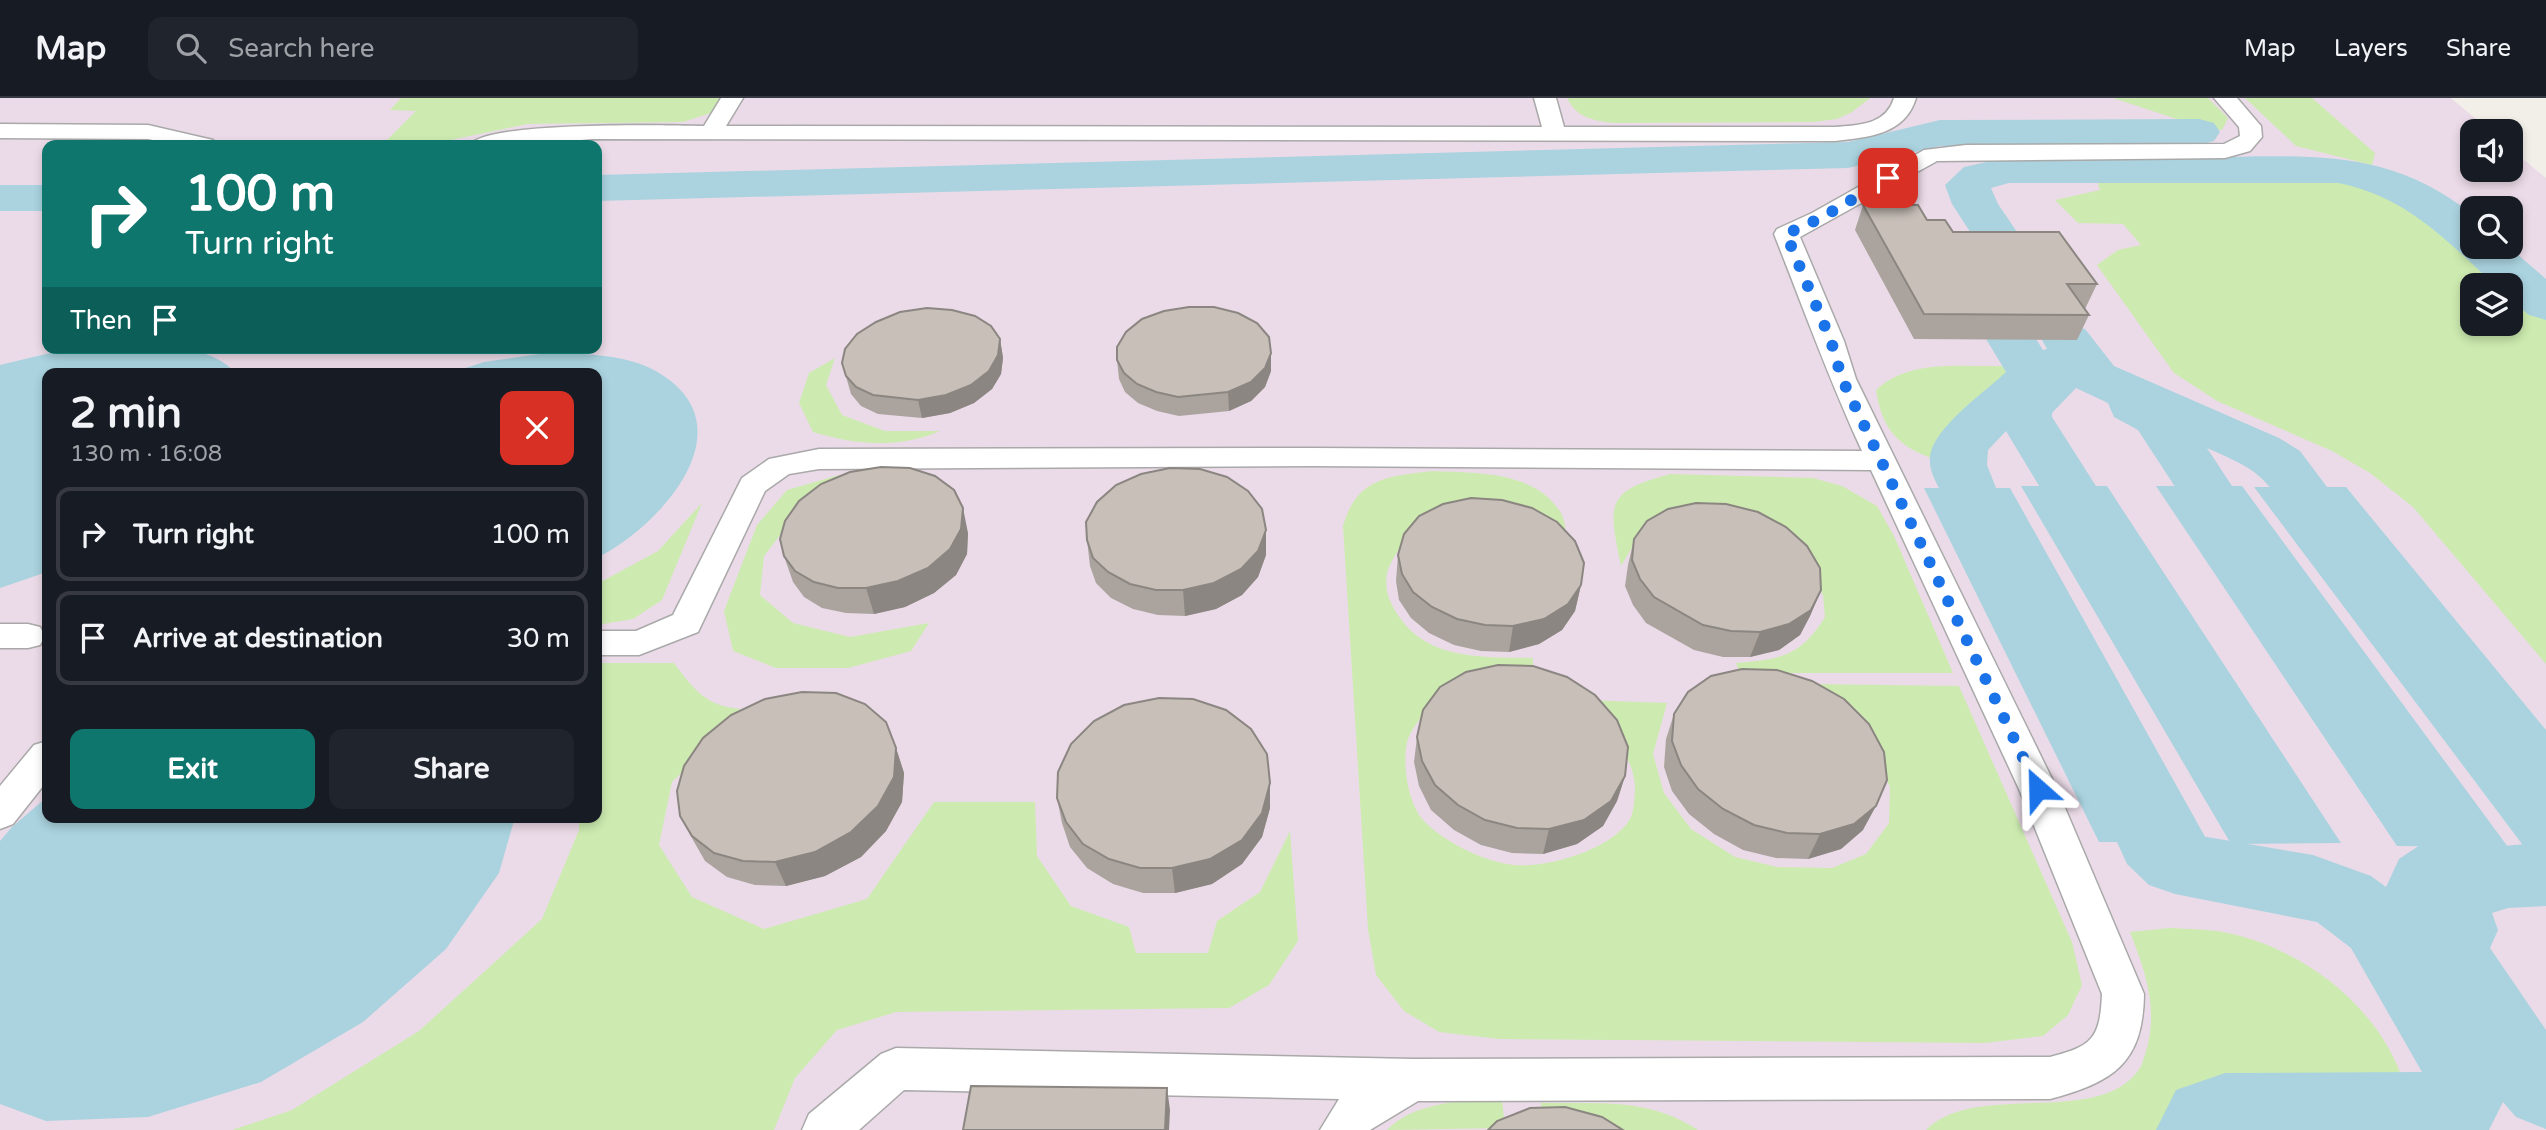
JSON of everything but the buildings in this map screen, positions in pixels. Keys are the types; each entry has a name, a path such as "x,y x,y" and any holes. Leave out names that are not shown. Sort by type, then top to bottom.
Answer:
{"lane":[{"path":"711,132 732,98"},
{"path":"1545,98 1555,133"},
{"path":"512,140 549,134 711,132 1855,132 1888,123 1902,112 1905,98"},
{"path":"825,1130 896,1069 1414,1080 2050,1077 2084,1069 2109,1051 2122,1025 2123,994 2111,961 2038,789 1842,379 1831,341 1786,234 1821,218 1932,155 1966,152 2225,151 2242,146 2251,137 2250,126 2225,98"},
{"path":"0,131 148,132 183,140"},
{"path":"602,643 639,643 686,623 753,485 780,466 820,459 1312,457 1882,461"},
{"path":"0,813 42,761"},
{"path":"1343,1130 1358,1110 1414,1080"}],"shaded area":[{"path":"0,98 2451,98 2476,119 2460,119 2460,182 2523,182 2523,159 2546,178 2546,1130 0,1130"}],"green space":[{"path":"401,98 722,98 714,112 683,122 528,124 450,140 387,140 416,111 390,110"},
{"path":"1567,98 1870,98 1852,112 1837,119 1813,122 1613,123 1580,114"},
{"path":"2113,98 2208,98 2228,118 2222,130 2198,126"},
{"path":"2245,98 2312,98 2375,153 2372,165 2296,146"},
{"path":"2329,179 2375,185 2411,198 2460,241 2460,259 2480,259 2496,273 2460,273 2460,336 2523,336 2523,298 2546,318 2546,664 2413,507 2370,473 2332,451 2217,401 2174,373 2097,265 2118,250 2141,245 2123,224 2078,223 2055,200 2100,190 2097,180"},
{"path":"835,358 826,385 842,415 885,431 940,431 893,443 845,440 813,432 799,403 809,373"},
{"path":"2002,366 2018,370 2019,376 1947,446 1942,455 1945,463 1907,446 1890,430 1884,419 1876,390 1904,373 1935,367"},
{"path":"1431,471 1502,477 1520,481 1536,489 1550,499 1561,513 1569,551 1402,544 1391,562 1386,580 1387,591 1400,618 1412,632 1427,642 1460,654 1533,658 1532,686 1428,708 1412,731 1406,748 1407,781 1418,813 1431,828 1462,848 1485,858 1521,865 1575,856 1610,839 1631,817 1635,786 1633,774 1623,750 1584,700 1667,703 1653,754 1664,793 1691,829 1735,857 1777,867 1832,868 1866,854 1889,823 1890,787 1872,746 1742,683 1959,686 2072,942 2082,985 2068,1015 2043,1036 1985,1043 1499,1039 1439,1032 1404,1011 1376,975 1368,929 1343,526 1356,498 1365,489 1387,478"},
{"path":"1671,474 1813,478 1842,486 1877,506 1894,536 1953,673 1740,673 1736,663 1777,657 1798,648 1807,640 1825,617 1823,595 1809,572 1634,544 1621,566 1614,529 1616,504 1622,495 1633,487"},
{"path":"839,475 897,475 794,517 764,556 760,595 793,623 850,637 929,623 911,651 848,668 776,668 733,651 724,611 757,525 787,490"},
{"path":"702,503 662,600 633,619 602,624 602,581 658,551"},
{"path":"602,663 674,663 695,689 713,702 723,706 768,712 713,743 672,782 659,845 692,897 764,929 867,899 934,802 1035,802 1037,856 1071,906 1129,927 1136,953 1208,953 1217,921 1260,892 1290,831 1298,941 1269,985 1229,1008 896,1012 837,1030 795,1078 774,1130 232,1130 292,1110 419,1031 542,919 579,830 579,823 602,823"},
{"path":"2170,928 2223,932 2281,951 2308,966 2334,984 2357,1005 2392,1055 2404,1083 2386,1095 2206,1094 2177,1120 2176,1130 1926,1130 1948,1115 1975,1107 2070,1101 2099,1096 2123,1085 2141,1066 2147,1048 2151,1014 2147,982 2130,932"},
{"path":"1502,1099 1505,1128 1387,1130 1397,1121 1421,1110 1447,1103"},
{"path":"1541,1103 1603,1103 1641,1107 1679,1119 1698,1130 1592,1130 1542,1123"}],"water":[{"path":"46,354 205,354 229,368 42,368 42,574 0,588 0,365"},
{"path":"540,354 600,355 627,360 652,369 681,391 695,416 697,443 688,471 648,522 602,555 602,368 465,368 484,362"},
{"path":"2021,486 2107,486 2341,843 2231,844"},
{"path":"2156,486 2242,486 2508,847 2397,846"},
{"path":"2254,487 2346,487 2546,730 2546,848 2525,848"},
{"path":"1924,488 2010,488 2208,842 2099,842"},
{"path":"42,801 42,823 513,823 499,873 446,949 363,1022 261,1082 148,1117 46,1121 0,1104 0,841"}],"waterway":[{"path":"602,188 1848,155 1940,133 2199,132"},
{"path":"2010,257 1975,204 1967,185 1979,176 2009,170 2338,170 2380,179 2412,192 2460,228"},
{"path":"0,198 42,198"},
{"path":"2494,259 2546,305"},
{"path":"1967,488 1958,460 1963,442 2034,375 2011,339"},
{"path":"2067,340 2095,377 2259,451 2280,464 2298,487"},
{"path":"2048,364 2054,381 2025,409 2025,417 2067,486"},
{"path":"2133,405 2158,418 2203,486"},
{"path":"2153,842 2175,863 2313,887 2344,899 2378,924 2445,1033 2465,1076 2465,1093 2446,1113 2225,1114 2206,1119 2199,1130"},
{"path":"2456,846 2461,861 2430,876 2422,888 2419,908 2516,1056 2546,1089"},
{"path":"2460,930 2454,918 2452,900 2462,892 2496,878 2546,874"}],"route":[{"path":"1888,178 1821,218 1786,234 1831,341 1842,379 2038,789"}]}
